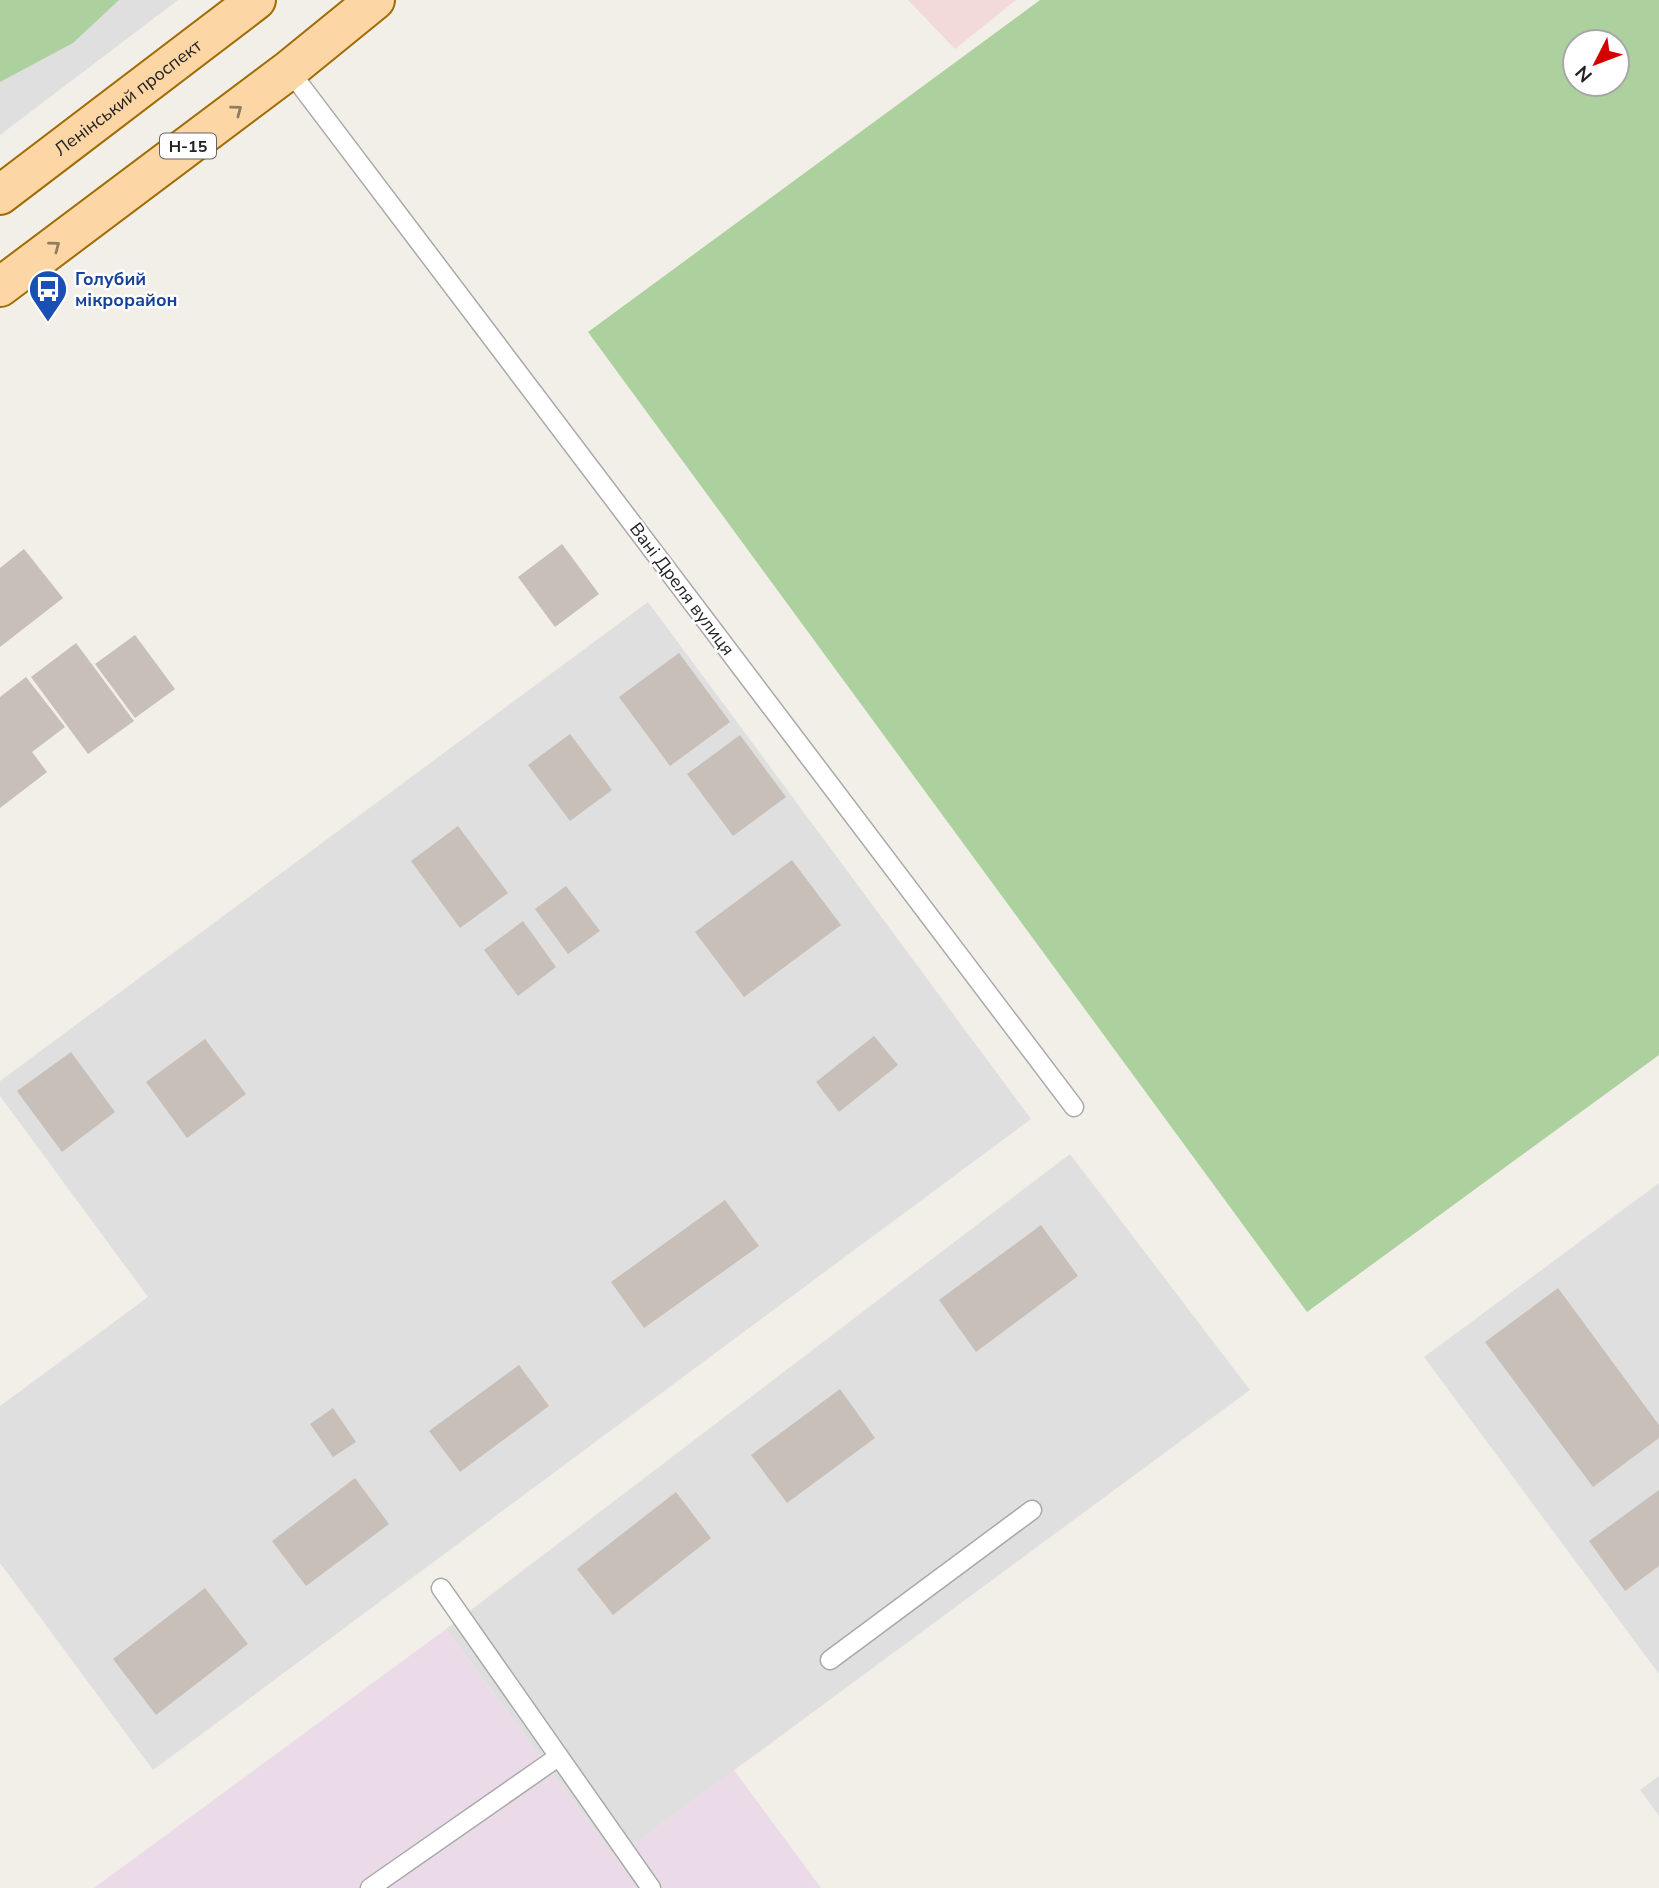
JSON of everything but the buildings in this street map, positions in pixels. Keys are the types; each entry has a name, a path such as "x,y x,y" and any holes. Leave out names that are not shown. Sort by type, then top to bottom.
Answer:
{"main road":[{"name":"Ленінський проспект","path":"0,195 256,0"},
{"name":"Н-15","path":"0,287 289,70 374,0"}],"lane":[{"name":"Вані Дреля вулиця","path":"289,70 1074,1107"},
{"path":"830,1660 1032,1510"},
{"path":"441,1588 651,1888"},
{"path":"370,1888 558,1757"}],"shaded area":[{"path":"0,0 178,0 0,135"},
{"path":"908,0 1016,0 955,49"},
{"path":"648,602 1031,1119 153,1770 0,1563 0,1406 148,1297 0,1096 0,1081"},
{"path":"1070,1154 1250,1390 615,1858 446,1629"},
{"path":"1659,1183 1659,1674 1424,1357"},
{"path":"446,1629 615,1858 734,1770 821,1888 94,1888"},
{"path":"1659,1776 1659,1816 1640,1790"}],"green space":[{"path":"0,0 119,0 73,43 0,82"},
{"path":"1040,0 1659,0 1659,1055 1307,1312 588,332"}],"place":[{"name":"Голубий мікрорайон","path":"48,323"}]}
